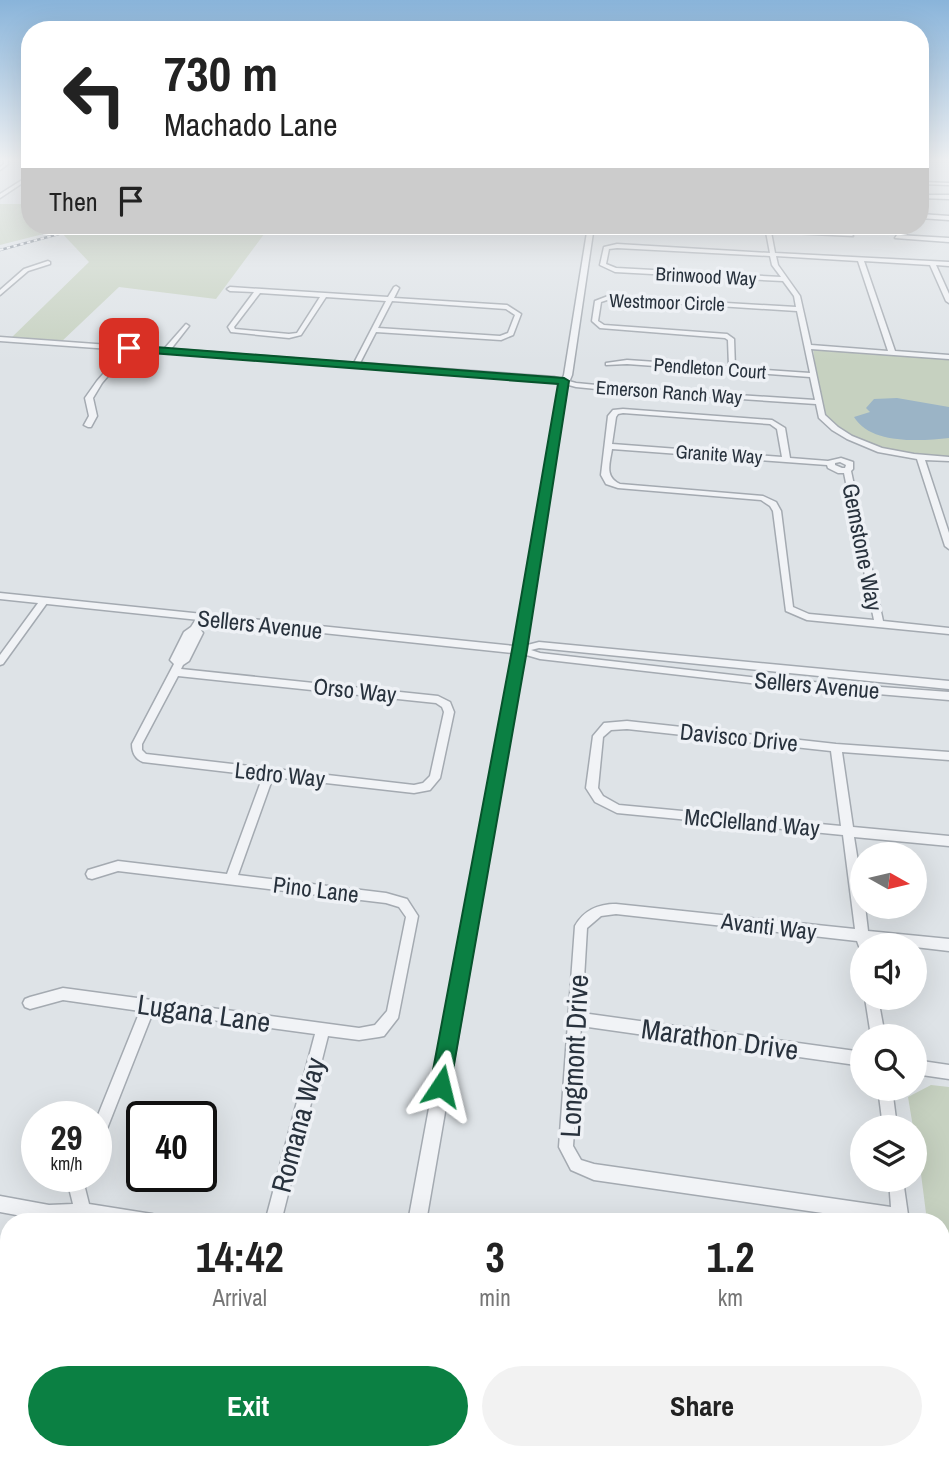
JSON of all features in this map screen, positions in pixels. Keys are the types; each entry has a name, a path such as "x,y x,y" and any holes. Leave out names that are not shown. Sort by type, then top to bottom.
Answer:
{"street":[{"path":"564,381 560,374 581,235"},
{"path":"419,1213 564,381 568,375 590,235"},
{"path":"769,235 775,265 795,289 822,416 832,428 862,445 920,457 949,459"},
{"path":"897,237 949,240"},
{"name":"Brinwood Way","path":"772,254 612,246 605,250 603,265 615,270 786,279"},
{"path":"772,254 949,264"},
{"path":"860,259 892,353"},
{"path":"0,293 26,270 48,262"},
{"path":"932,263 949,301"},
{"path":"356,365 396,288"},
{"path":"230,289 508,307 517,314 512,334 501,338 374,330"},
{"path":"258,291 231,327 233,331 289,336 299,334 324,295"},
{"name":"Westmoor Circle","path":"732,369 731,339 727,335 603,327 595,321 598,301 611,298 800,309"},
{"path":"165,352 186,326"},
{"name":"Emerson Ranch Way","path":"0,339 564,381 576,385 617,389 817,400"},
{"path":"807,347 949,356"},
{"path":"88,425 93,416 89,398 99,382 129,348"},
{"name":"Pendleton Court","path":"608,364 627,362 813,375"},
{"path":"786,459 781,428 772,422 616,412 612,416 605,475 608,482 618,486 768,501 777,511 789,609 807,617 949,631"},
{"path":"846,466 862,445"},
{"name":"Granite Way","path":"608,446 846,466"},
{"path":"920,457 949,546"},
{"name":"Gemstone Way","path":"846,466 879,624"},
{"name":"Sellers Avenue","path":"0,596 519,650 540,656 759,681 949,696"},
{"path":"0,662 44,601"},
{"path":"177,668 184,661 198,633 195,629 201,618"},
{"name":"Sellers Avenue","path":"519,650 539,645 949,685"},
{"name":"Ledro Way","path":"177,668 137,744 136,751 143,758 414,789 426,787"},
{"name":"Orso Way","path":"177,668 438,700 446,705 449,712 435,778 426,787"},
{"name":"Davisco Drive","path":"599,799 592,788 598,736 608,726 627,725 836,748 949,756"},
{"path":"836,748 862,933"},
{"path":"230,880 270,774"},
{"name":"McClelland Way","path":"599,799 617,809 949,841"},
{"name":"Pino Lane","path":"92,874 118,866 386,898 403,903 412,916 410,928 393,1014 379,1031"},
{"name":"Avanti Way","path":"590,914 600,909 616,909 850,937"},
{"name":"Longmont Drive","path":"590,914 581,926 577,1019 566,1147 576,1165 594,1172 862,1213"},
{"name":"Avanti Way","path":"927,944 949,945"},
{"name":"Lugana Lane","path":"30,1003 63,994 323,1030 359,1034 379,1031"},
{"path":"111,1101 149,1006"},
{"name":"Marathon Drive","path":"577,1019 850,1057"},
{"name":"Romana Way","path":"275,1213 323,1030"},
{"path":"927,1069 949,1072"},
{"path":"78,1192 83,1210"},
{"path":"898,1192 900,1213"},
{"path":"0,1204 49,1213 83,1210 100,1213"}],"green space":[{"path":"0,226 21,226 21,235 39,235 0,245"},
{"path":"64,235 263,235 216,299 119,287 60,343 8,341 89,262"},
{"path":"813,349 949,358 949,457 880,449 862,444 833,427 822,408"},
{"path":"927,1087 949,1087 949,1213 926,1213 923,1192 927,1192 927,1115 911,1115 909,1101 927,1101"}],"water":[{"path":"897,398 949,407 949,438 911,440 884,437 872,433 854,417 870,412 866,408 874,399"}],"railway":[{"path":"0,250 55,235"}],"route":[{"path":"129,348 564,381 441,1086"}]}
